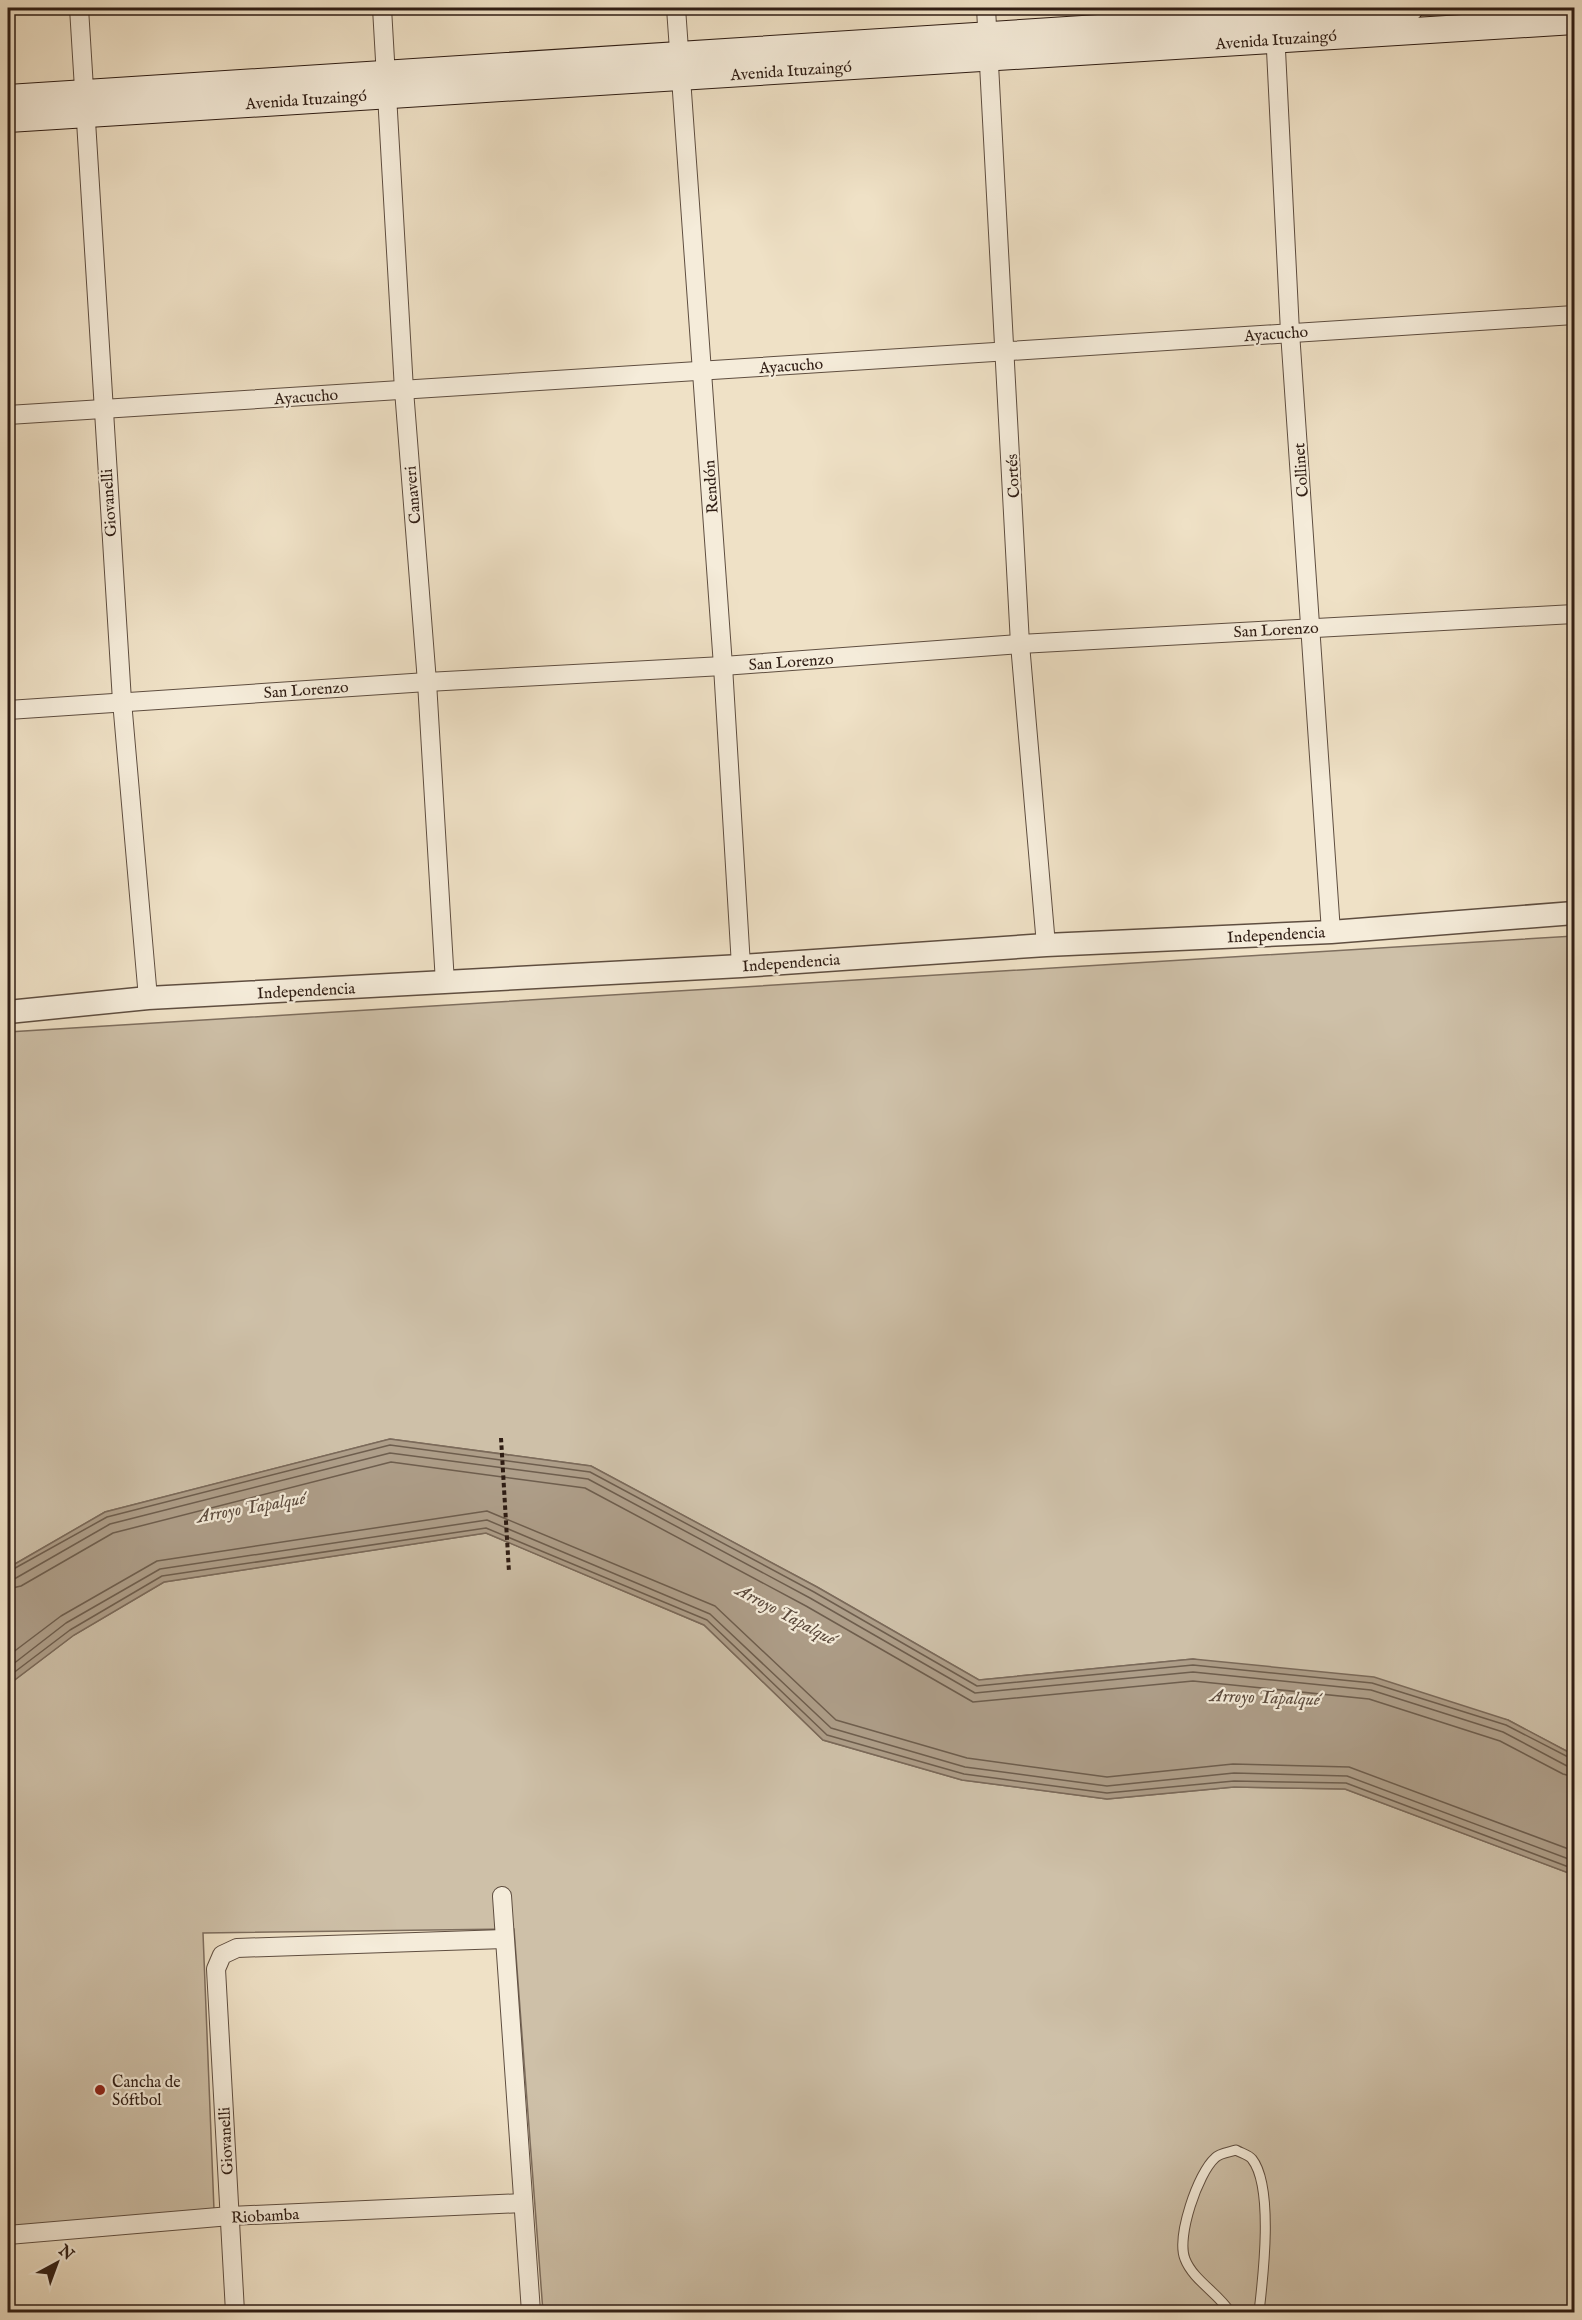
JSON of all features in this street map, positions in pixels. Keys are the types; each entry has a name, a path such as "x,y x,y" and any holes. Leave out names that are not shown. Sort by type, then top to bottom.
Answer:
{"main road":[{"name":"Avenida Ituzaingó","path":"8,98 86,103 680,66 988,46 1410,8"},
{"name":"Avenida Ituzaingó","path":"1275,21 1575,21"},
{"name":"Avenida Ituzaingó","path":"8,119 86,103"}],"street":[{"name":"Giovanelli","path":"79,8 102,410 122,701 148,999"},
{"name":"Canaveri","path":"382,8 404,390 427,682 445,983"},
{"name":"Rendón","path":"676,8 723,666 741,966"},
{"name":"Cortés","path":"986,8 1020,644 1046,945"},
{"name":"Collinet","path":"1275,21 1290,332 1331,932"},
{"name":"Ayacucho","path":"8,415 1575,315"},
{"name":"San Lorenzo","path":"8,710 427,682 723,666 1020,644 1575,614"},
{"name":"Independencia","path":"8,1012 148,999 741,966 1046,945 1331,932 1575,913"},
{"path":"502,1896 531,2313"},
{"name":"Giovanelli","path":"235,2313 216,1969 222,1955 237,1948 504,1939"},
{"name":"Riobamba","path":"8,2235 230,2216 523,2203"}],"lane":[{"path":"1230,2313 1185,2258 1183,2244 1193,2198 1202,2175 1216,2156 1236,2150 1252,2158 1263,2184 1264,2263 1258,2313"}],"path":[{"path":"501,1438 509,1572"}],"shaded area":[{"path":"1542,8 1542,12 1298,25"},
{"path":"1574,936 1574,1755 1508,1720 1193,1659 979,1680 817,1587 591,1466 390,1439 105,1512 8,1568 8,1032"},
{"path":"486,1533 704,1625 823,1740 962,1780 1107,1799 1234,1787 1345,1789 1574,1875 1574,2312 543,2312 514,1929 203,1933 214,2210 8,2227 8,1685 74,1635 164,1582"}],"water":[{"name":"Arroyo Tapalqué","path":"390,1439 591,1466 817,1587 979,1680 1193,1659 1374,1677 1508,1720 1574,1755 1574,1875 1345,1789 1234,1787 1107,1799 962,1780 823,1740 704,1625 486,1533 164,1582 74,1635 8,1685 8,1568 105,1512"}],"place":[{"name":"Cancha de Sóftbol","path":"100,2090"}]}
